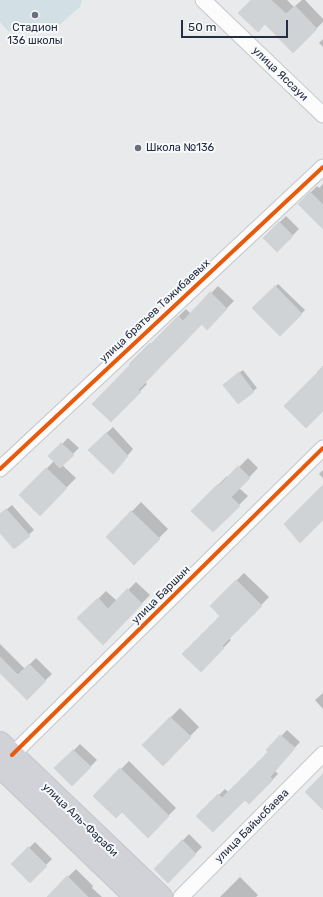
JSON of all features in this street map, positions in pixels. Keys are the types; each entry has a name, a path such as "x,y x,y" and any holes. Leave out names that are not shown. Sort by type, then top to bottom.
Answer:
{"main road":[{"name":"улица Аль-Фараби","path":"4,755 136,897"},
{"name":"улица Аль-Фараби","path":"4,755 161,897"}],"street":[{"name":"улица Яссауи","path":"204,0 323,115"},
{"name":"улица братьев Тажибаевых","path":"0,468 323,167"},
{"name":"улица Баршын","path":"4,755 323,448"},
{"name":"улица Байысбаева","path":"181,897 323,754"}],"shaded area":[{"name":"Стадион 136 школы","path":"0,0 82,0 80,7 58,26 24,33 8,31 0,22"}],"building":[{"path":"251,0 271,0 286,14 295,6 317,29 293,53 265,24 258,32 238,13"},
{"path":"310,192 323,205 323,229 298,204"},
{"path":"279,222 293,236 277,252 263,238"},
{"path":"275,286 302,314 280,336 252,308"},
{"path":"210,292 227,309 207,330 202,324 138,390 141,392 111,422 92,404 130,365 129,364 178,316 183,321"},
{"path":"323,367 323,411 306,428 284,406"},
{"path":"239,372 254,392 238,404 223,385"},
{"path":"106,433 128,456 113,474 88,450"},
{"path":"61,443 74,455 60,468 48,456"},
{"path":"238,466 250,478 231,497 240,506 213,532 191,511 218,484 219,486"},
{"path":"46,468 67,488 40,516 19,495"},
{"path":"323,485 323,520 300,543 284,524"},
{"path":"6,509 30,536 14,549 0,533 0,514"},
{"path":"131,511 160,539 134,565 106,537"},
{"path":"236,580 262,606 222,646 224,648 201,672 182,654 220,616 210,606"},
{"path":"127,589 142,604 103,645 77,618 98,598 108,609"},
{"path":"0,657 18,675 29,664 46,681 27,700 0,673"},
{"path":"170,717 191,737 163,766 142,745"},
{"path":"280,735 295,748 270,777 273,780 249,804 245,800 213,832 196,816 218,794 222,798 268,752 266,750"},
{"path":"73,750 91,767 72,786 54,768"},
{"path":"120,768 169,816 148,838 122,812 116,818 93,796"},
{"path":"323,774 323,810 305,792"},
{"path":"182,840 196,854 168,883 154,869"},
{"path":"28,847 47,866 30,883 11,864"},
{"path":"67,876 88,897 47,897"}],"cycle path":[{"path":"0,469 323,167"},
{"path":"12,755 323,448"}],"place":[{"name":"Стадион 136 школы","path":"35,15"},
{"name":"Школа №136","path":"138,148"}]}
